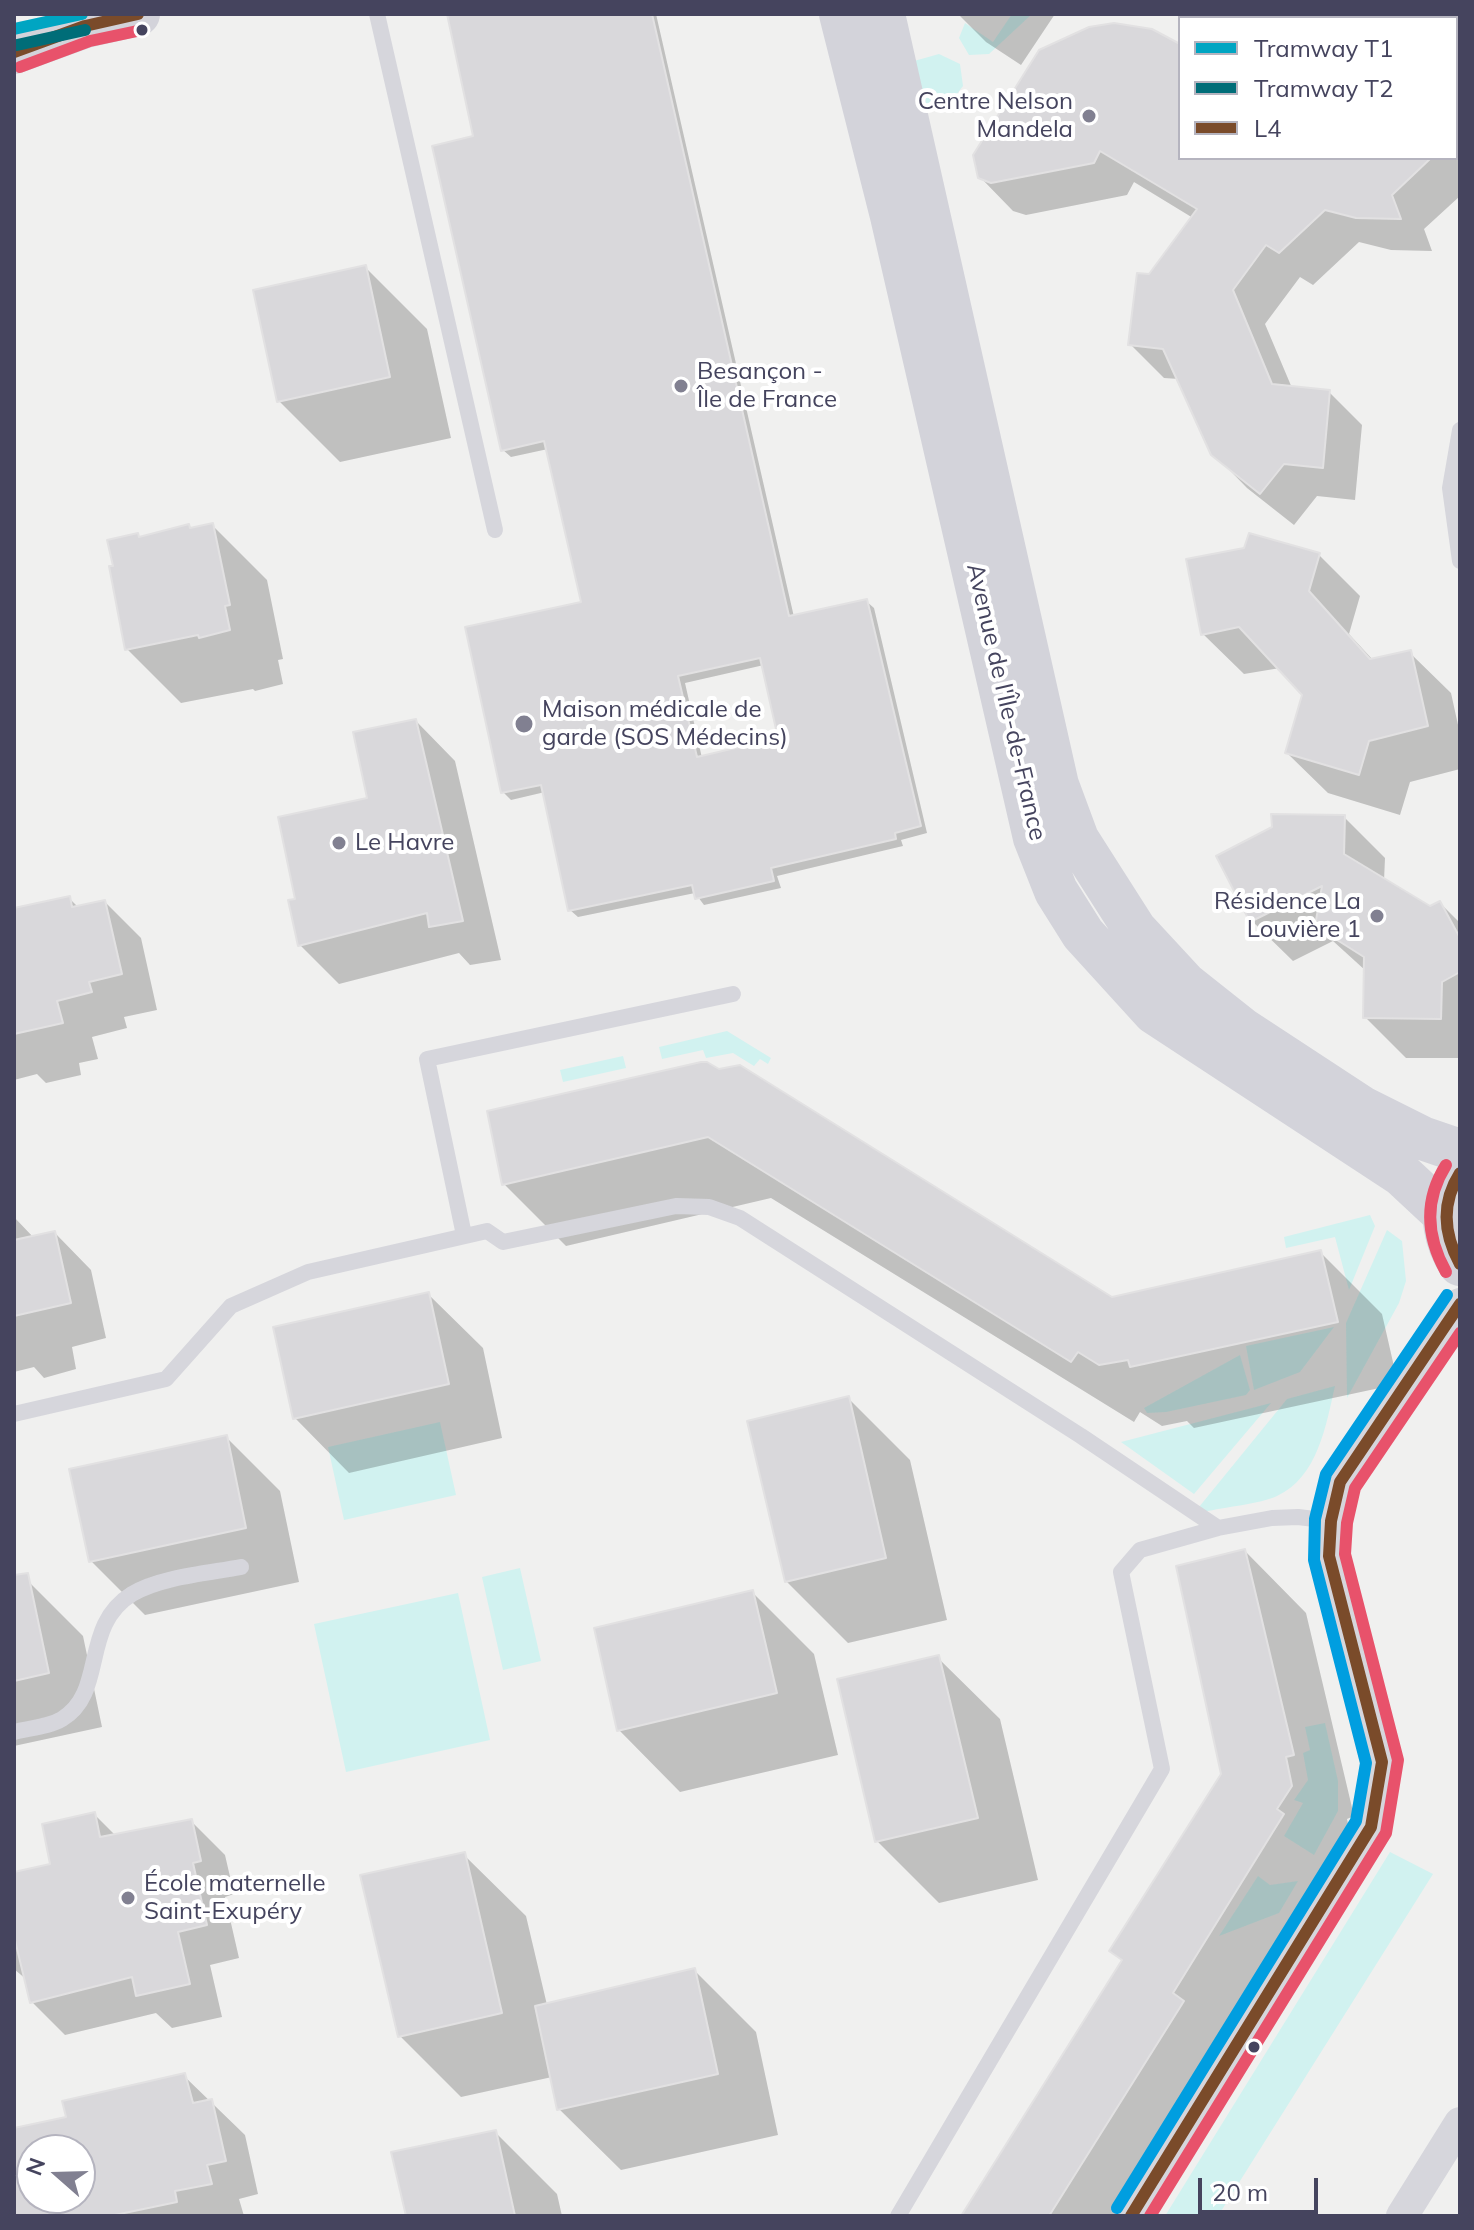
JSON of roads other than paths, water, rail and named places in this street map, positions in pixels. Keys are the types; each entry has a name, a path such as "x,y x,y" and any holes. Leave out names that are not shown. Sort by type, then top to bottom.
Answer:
{"street":[{"path":"14,52 85,26 138,14"},
{"name":"Avenue de l'Île-de-France","path":"841,14 892,216 1035,838 1056,891 1083,934 1154,1012 1401,1174 1445,1215"},
{"name":"Avenue de l'Île-de-France","path":"883,14 1057,785 1077,839 1135,930 1185,984 1243,1030 1362,1108 1422,1138 1460,1151"},
{"path":"1460,1173 1448,1195 1445,1215 1448,1240 1460,1264"},
{"path":"1131,2216 1371,1827 1382,1762 1329,1556 1331,1521 1340,1482 1460,1304"},
{"path":"1402,2216 1460,2123"}],"lane":[{"path":"377,14 495,530"},
{"path":"1460,430 1450,488 1460,561"},
{"path":"464,1235 427,1059 733,994"},
{"path":"14,1414 166,1379 231,1306 308,1272 487,1231 503,1242 676,1206 709,1207 740,1218 1081,1436 1218,1528"},
{"path":"898,2216 1162,1769 1121,1572 1140,1550 1218,1528 1272,1518 1331,1521"},
{"path":"14,1732 59,1721 76,1709 85,1692 100,1631 113,1611 132,1594 159,1584 241,1567"}],"tram line":[{"name":"T1","path":"14,29 82,14"},
{"name":"T2","path":"17,45 85,30"}],"place":[{"name":"Centre Nelson Mandela","path":"1089,116"},
{"name":"Besançon - Île de France","path":"681,386"},
{"name":"Maison médicale de garde (SOS Médecins)","path":"524,724"},
{"name":"Le Havre","path":"339,843"},
{"name":"Résidence La Louvière 1","path":"1377,916"},
{"name":"École maternelle Saint-Exupéry","path":"128,1898"}]}
